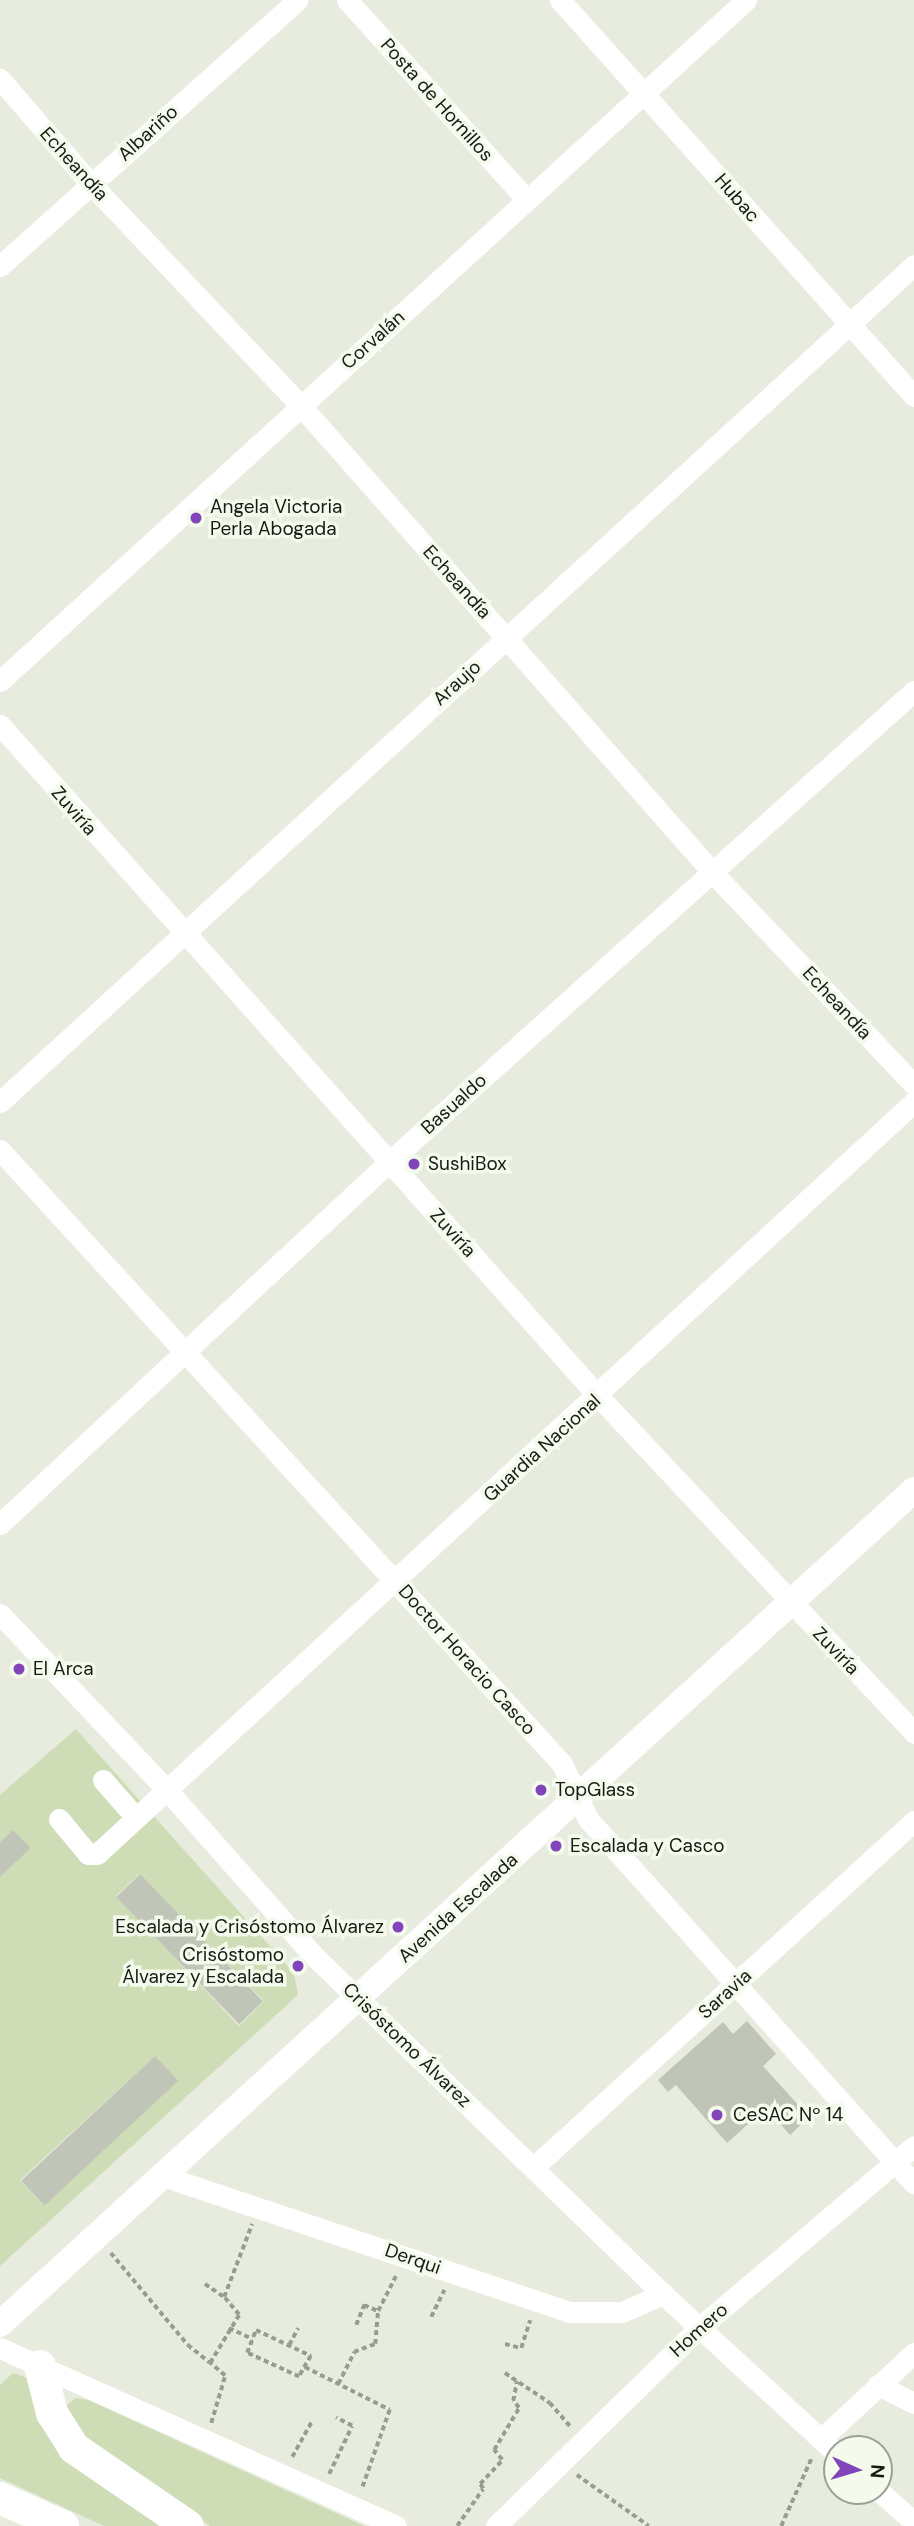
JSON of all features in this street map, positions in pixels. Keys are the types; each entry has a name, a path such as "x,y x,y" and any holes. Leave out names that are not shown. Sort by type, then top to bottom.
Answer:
{"highway":[{"path":"40,2366 52,2413 74,2448 188,2526"},
{"path":"0,2498 63,2526"}],"main road":[{"name":"Avenida Escalada","path":"0,2324 359,2000 914,1490"}],"street":[{"name":"Albariño","path":"0,266 297,0"},
{"name":"Posta de Hornillos","path":"347,0 527,200"},
{"name":"Hubac","path":"560,0 914,396"},
{"name":"Corvalán","path":"0,681 746,0"},
{"name":"Echeandía","path":"0,79 91,184 302,406 714,874 914,1085"},
{"name":"Araujo","path":"0,1102 914,265"},
{"name":"Basualdo","path":"0,1524 183,1350 390,1161 714,874 914,691"},
{"name":"Zuviría","path":"0,725 183,934 390,1161 599,1397 789,1603 914,1733"},
{"name":"Guardia Nacional","path":"59,1819 93,1855 599,1397 914,1102"},
{"name":"Doctor Horacio Casco","path":"0,1150 562,1765 588,1819 914,2184"},
{"name":"Crisóstomo Álvarez","path":"0,1614 167,1790 359,2000 535,2166 663,2294 821,2439"},
{"path":"103,1780 136,1818"},
{"name":"Saravia","path":"535,2166 914,1821"},
{"name":"Homero","path":"496,2526 700,2327 914,2146"},
{"name":"Derqui","path":"163,2176 536,2301 595,2316 622,2312 663,2294"},
{"path":"0,2348 396,2526"},
{"path":"821,2439 914,2353"},
{"path":"878,2385 914,2403"},
{"path":"893,2503 914,2522"}],"path":[{"path":"224,2297 257,2208"},
{"path":"98,2235 137,2287 210,2363 225,2375 206,2439"},
{"path":"431,2317 453,2272"},
{"path":"338,2384 354,2352 375,2344 378,2311 395,2278"},
{"path":"205,2284 224,2297 239,2315 210,2363"},
{"path":"505,2344 521,2348 536,2301"},
{"path":"356,2325 364,2305 378,2311"},
{"path":"229,2328 253,2339"},
{"path":"289,2345 298,2329"},
{"path":"256,2330 289,2345 311,2356 299,2377 247,2353 256,2330"},
{"path":"305,2367 390,2410 354,2507"},
{"path":"505,2373 550,2403 585,2441"},
{"path":"457,2526 483,2489 480,2484 502,2460 494,2450 519,2408 513,2401 517,2381"},
{"path":"321,2491 352,2426 336,2418"},
{"path":"282,2474 312,2421"},
{"path":"781,2526 821,2439"},
{"path":"561,2463 649,2526"}],"green space":[{"path":"76,1729 294,1973 298,1995 0,2266 0,1877 31,1848 13,1830 0,1842 0,1795","holes":["139,1874 264,2001 239,2026 116,1896","155,2056 177,2081 43,2205 20,2180"]},
{"path":"13,2373 30,2379 39,2401 181,2526 104,2526 0,2478 0,2385"},
{"path":"75,2398 88,2400 364,2526 210,2526 79,2440 66,2406"}],"building":[{"path":"13,1830 31,1848 0,1877 0,1842"},
{"path":"140,1874 263,2001 239,2024 116,1897"},
{"path":"747,2021 776,2054 763,2066 809,2117 790,2135 766,2108 727,2143 676,2085 668,2092 658,2080 723,2022 733,2034"},
{"path":"155,2056 178,2081 44,2206 21,2181"}],"place":[{"name":"Angela Victoria Perla Abogada","path":"196,518"},
{"name":"SushiBox","path":"414,1164"},
{"name":"El Arca","path":"19,1669"},
{"name":"TopGlass","path":"541,1790"},
{"name":"Escalada y Casco","path":"556,1846"},
{"name":"Escalada y Crisóstomo Álvarez","path":"398,1927"},
{"name":"Crisóstomo Álvarez y Escalada","path":"298,1966"},
{"name":"CeSAC Nº 14","path":"717,2115"}]}
